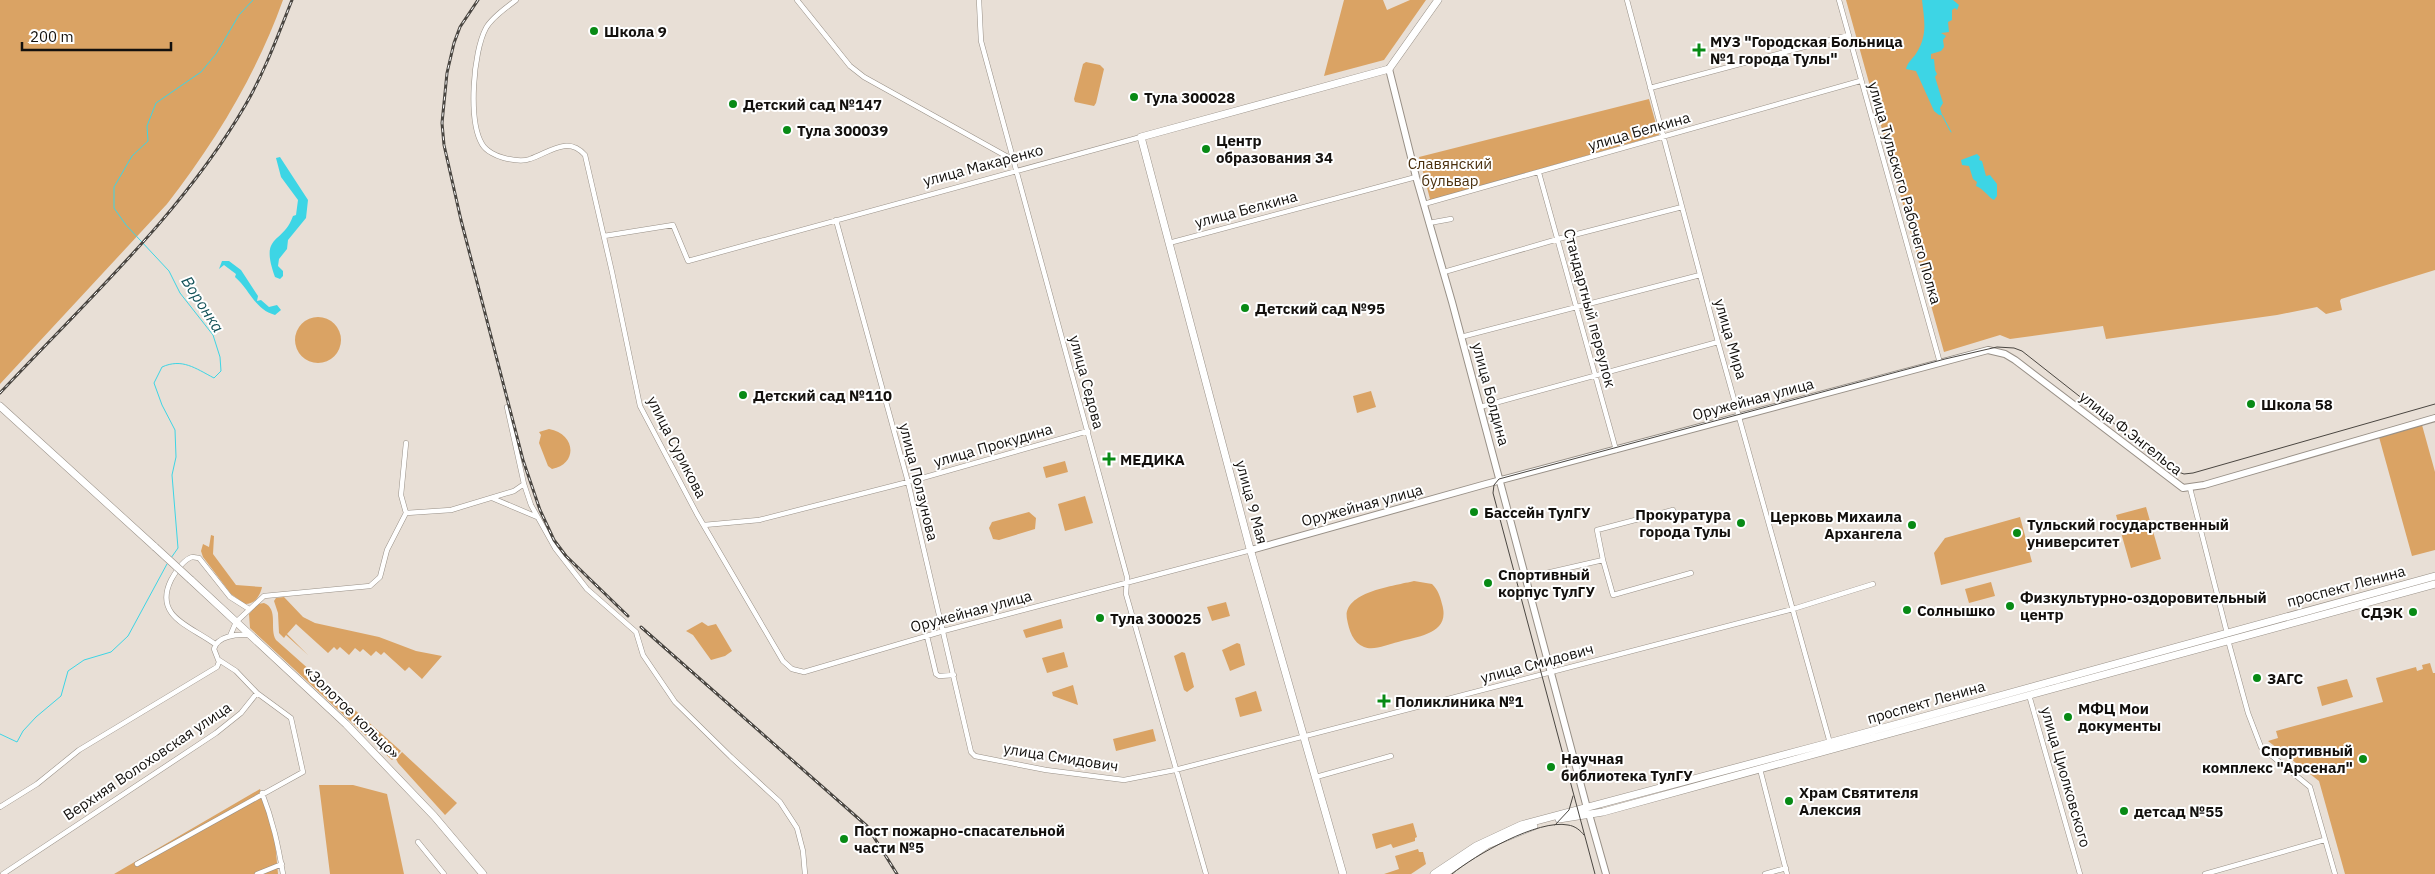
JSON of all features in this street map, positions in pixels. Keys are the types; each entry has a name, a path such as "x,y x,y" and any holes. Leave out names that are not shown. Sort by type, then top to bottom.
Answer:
{"main road":[{"path":"1389,69 1438,0"},
{"name":"улица Макаренко","path":"1141,136 1389,69"},
{"name":"улица 9 Мая","path":"1141,136 1251,550 1343,874"},
{"name":"«Золотое кольцо»","path":"3,409 192,580 346,724 387,765 483,874"},
{"name":"проспект Ленина","path":"2228,637 2435,576"},
{"name":"проспект Ленина","path":"1444,874 1487,845 1536,825 2228,637 2435,584"},
{"name":"проспект Ленина","path":"1434,874 1461,854 1506,830 1760,769 1830,746"}],"street":[{"name":"улица Сурикова","path":"516,0 488,24 477,51 475,115 481,143 494,154 519,161 529,160 552,148 569,145 580,149 585,155 640,406 704,525 783,661 792,669"},
{"name":"улица Макаренко","path":"797,0 850,66 864,77 1015,161"},
{"name":"улица Седова","path":"979,0 981,41 1088,431 1127,582 1126,594 1206,874"},
{"name":"улица Мира","path":"1627,0 1718,342 1830,746"},
{"name":"улица Тульского Рабочего Полка","path":"1839,0 1940,363"},
{"path":"1650,88 1849,35"},
{"name":"улица Болдина","path":"1389,69 1416,177 1444,272 1500,480 1524,578 1606,874"},
{"name":"улица Белкина","path":"1424,204 1860,81"},
{"name":"улица Макаренко","path":"604,236 673,225 688,260 1141,136"},
{"name":"Стандартный переулок","path":"1539,173 1616,450"},
{"name":"улица Белкина","path":"1169,243 1416,177"},
{"path":"1444,272 1558,239 1682,207"},
{"path":"1429,223 1452,219"},
{"name":"улица Ползунова","path":"836,220 908,482 971,752"},
{"path":"1461,337 1577,309 1700,275"},
{"path":"1480,407 1718,342"},
{"name":"улица Ф.Энгельса","path":"1940,363 1988,350 2010,356 2178,486 2190,488 2435,418"},
{"name":"Оружейная улица","path":"792,669 804,672 944,630 1251,550 1500,480 1940,363"},
{"path":"507,407 524,484 537,517 555,548 583,585 636,632 643,655 675,702 730,758 780,802 797,828 804,851 805,874"},
{"name":"улица Прокудина","path":"704,525 759,520 908,482 1088,431"},
{"path":"230,636 236,622 266,596 373,584 380,577 387,550 406,513 401,495 406,443"},
{"path":"406,513 451,510 514,491 524,484"},
{"path":"2190,488 2243,694 2261,747 2310,787 2335,874"},
{"path":"492,498 537,517"},
{"path":"1673,510 1596,530 1603,560 1613,595 1691,573"},
{"path":"215,644 178,620 167,607 165,596 168,587 184,562 192,557 200,558 230,597 249,609"},
{"path":"1524,578 1603,560"},
{"name":"улица Смидович","path":"971,752 981,758 1046,770 1124,780 1176,770 1304,737 1793,609 1873,584"},
{"path":"215,644 230,636 251,635"},
{"path":"926,636 936,674 939,676 954,674"},
{"path":"0,807 37,784 79,750 218,666 218,660 214,651 215,644"},
{"path":"137,864 262,793 303,772 291,718 257,692 236,672 218,660"},
{"name":"Верхняя Волоховская улица","path":"4,874 216,732 241,713 257,692"},
{"name":"улица Циолковского","path":"2028,692 2080,874"},
{"path":"1316,776 1391,756"},
{"path":"1760,769 1787,874"},
{"path":"262,793 274,824 282,857 283,874"},
{"path":"2205,874 2324,840"},
{"path":"418,842 444,874"},
{"path":"258,874 282,864"},
{"path":"1766,874 1786,868"}],"green space":[{"path":"0,0 283,0 247,81 218,132 185,180 167,204 0,384"},
{"path":"1344,0 1383,0 1387,10 1410,0 1426,0 1384,60 1324,76"},
{"path":"1846,0 2435,0 2435,270 2341,299 2342,310 2326,314 2317,307 2277,315 2106,339 2103,326 2010,339 2000,335 1944,352"},
{"path":"1086,62 1100,65 1104,69 1094,106 1075,102 1074,99 1083,64"},
{"name":"Славянский бульвар","path":"1649,99 1659,135 1427,201 1430,199 1419,157"},
{"path":"318,317 331,321 337,327 341,340 337,353 331,359 318,363 305,359 299,353 295,340 299,327 305,321"},
{"path":"1371,391 1376,407 1357,413 1353,396"},
{"path":"2422,425 2435,472 2435,550 2412,556 2379,437"},
{"path":"549,429 564,436 570,449 567,461 561,466 552,469 548,466 539,443 541,435 539,432"},
{"path":"1065,461 1068,472 1046,478 1043,467"},
{"path":"1085,496 1093,523 1065,531 1058,504"},
{"path":"2146,507 2161,559 2131,568 2116,515"},
{"path":"1029,512 1036,518 1035,529 999,540 993,539 989,528 992,522"},
{"path":"2020,517 2032,562 1941,585 1934,553 1945,538"},
{"path":"211,535 214,536 213,554 236,585 262,587 258,596 249,604 245,604 231,594 203,557 201,551 203,544 209,547"},
{"path":"1414,581 1432,584 1436,589 1444,614 1438,628 1424,635 1377,648 1368,648 1360,645 1350,632 1347,619 1348,610 1353,602 1371,592"},
{"path":"1991,582 1995,596 1969,603 1965,589"},
{"path":"284,597 303,617 315,623 379,637 416,651 442,656 422,679 409,667 405,671 384,652 381,655 376,651 371,656 363,649 360,652 355,648 349,655 340,647 337,650 334,647 328,653 296,624 287,634 308,655 286,635 284,638 279,633 278,613 274,601 276,598"},
{"path":"1226,602 1230,616 1212,621 1207,607"},
{"path":"264,603 269,606 273,614 273,630 276,640 401,751 392,760 250,628 249,614 258,604"},
{"path":"1061,619 1063,628 1026,638 1023,630"},
{"path":"702,622 708,626 716,624 732,651 725,656 711,660 693,635 686,631"},
{"path":"1237,643 1240,644 1245,665 1230,671 1222,650"},
{"path":"1064,652 1068,667 1047,673 1042,658"},
{"path":"1182,652 1185,653 1194,687 1187,692 1184,690 1174,656"},
{"name":"Спортивный комплекс \"Арсенал\"","path":"2430,663 2433,673 2435,673 2435,874 2345,874 2319,781 2268,741 2278,738 2276,731 2383,702 2376,678 2416,667 2417,671 2423,669 2422,665"},
{"path":"2347,679 2353,697 2322,706 2317,687"},
{"path":"1073,685 1078,705 1053,696 1052,692"},
{"path":"1256,691 1262,711 1240,717 1235,698"},
{"path":"1153,729 1156,741 1116,751 1113,739"},
{"path":"402,752 457,803 445,815 398,763 396,759"},
{"path":"319,785 353,785 387,794 404,874 330,874"},
{"path":"260,789 274,830 278,874 114,874"},
{"path":"1413,823 1417,837 1415,841 1393,848 1391,844 1376,849 1372,834"},
{"path":"1418,849 1419,852 1423,852 1426,864 1411,874 1384,874 1399,869 1395,856"}],"water":[{"path":"1922,0 1953,0 1959,5 1957,10 1955,8 1952,10 1952,20 1948,22 1949,32 1941,33 1946,36 1943,40 1944,47 1941,51 1931,54 1931,59 1934,59 1937,74 1935,77 1943,103 1940,108 1942,115 1934,111 1916,71 1906,69 1923,39"},
{"path":"1977,154 1980,157 1979,160 1982,161 1986,176 1990,175 1997,184 1997,196 1994,200 1976,186 1977,182 1973,179 1969,166 1962,165 1961,160"},
{"path":"280,157 308,200 306,218 288,240 287,249 279,259 278,266 283,271 283,276 280,279 275,277 271,263 271,246 284,232 293,216 296,215 298,200 281,177 276,158"},
{"path":"222,261 229,261 241,270 258,296 257,301 261,300 269,307 277,305 281,310 275,315 262,309 235,277 236,274 224,265 219,269"}],"waterway":[{"name":"Воронка","path":"171,558 178,548 172,475 176,457 175,430 162,405 154,383 162,367 169,364 188,365 214,378 221,371 220,357 213,335 180,293 169,271 126,225 114,208 114,187 132,156 148,141 147,126 156,103 201,72 216,54 239,15 253,0"},
{"path":"1942,115 1951,132"},
{"name":"Воронка","path":"0,734 17,742 23,731 36,717 61,696 68,671 84,660 111,652 128,636 167,564"}],"tram line":[{"path":"1595,874 1493,493 1494,485 1499,479 1945,359 1997,347 2014,348 2022,351 2173,470 2184,474 2435,404"},
{"path":"1555,825 1569,810 1573,796"},
{"path":"1452,874 1476,857 1507,840 1540,827 1568,825 1577,828 1584,835"}],"railway":[{"path":"0,393 99,290 163,219 193,182 221,144 246,104 271,53 292,0"},
{"path":"478,0 460,27 454,43 447,73 442,123 444,145 461,220 523,460 540,510 554,540 566,556 628,616"},
{"path":"641,627 867,826 897,874"}],"place":[{"name":"Школа 9","path":"594,31"},
{"name":"МУЗ \"Городская Больница №1 города Тулы\"","path":"1699,50"},
{"name":"Тула 300028","path":"1134,97"},
{"name":"Детский сад №147","path":"733,104"},
{"name":"Тула 300039","path":"787,130"},
{"name":"Центр образования 34","path":"1206,149"},
{"name":"Детский сад №95","path":"1245,308"},
{"name":"Детский сад №110","path":"743,395"},
{"name":"Школа 58","path":"2251,404"},
{"name":"МЕДИКА","path":"1109,459"},
{"name":"Бассейн ТулГУ","path":"1474,512"},
{"name":"Прокуратура города Тулы","path":"1741,523"},
{"name":"Церковь Михаила Архангела","path":"1912,525"},
{"name":"Тульский государственный университет","path":"2017,533"},
{"name":"Спортивный корпус ТулГУ","path":"1488,583"},
{"name":"Физкультурно-оздоровительный центр","path":"2010,606"},
{"name":"Солнышко","path":"1907,610"},
{"name":"СДЭК","path":"2413,612"},
{"name":"Тула 300025","path":"1100,618"},
{"name":"ЗАГС","path":"2257,678"},
{"name":"Поликлиника №1","path":"1384,701"},
{"name":"МФЦ Мои документы","path":"2068,717"},
{"name":"Спортивный комплекс \"Арсенал\"","path":"2363,759"},
{"name":"Научная библиотека ТулГУ","path":"1551,767"},
{"name":"Храм Святителя Алексия","path":"1789,801"},
{"name":"детсад №55","path":"2124,811"},
{"name":"Пост пожарно-спасательной части №5","path":"844,839"}]}
